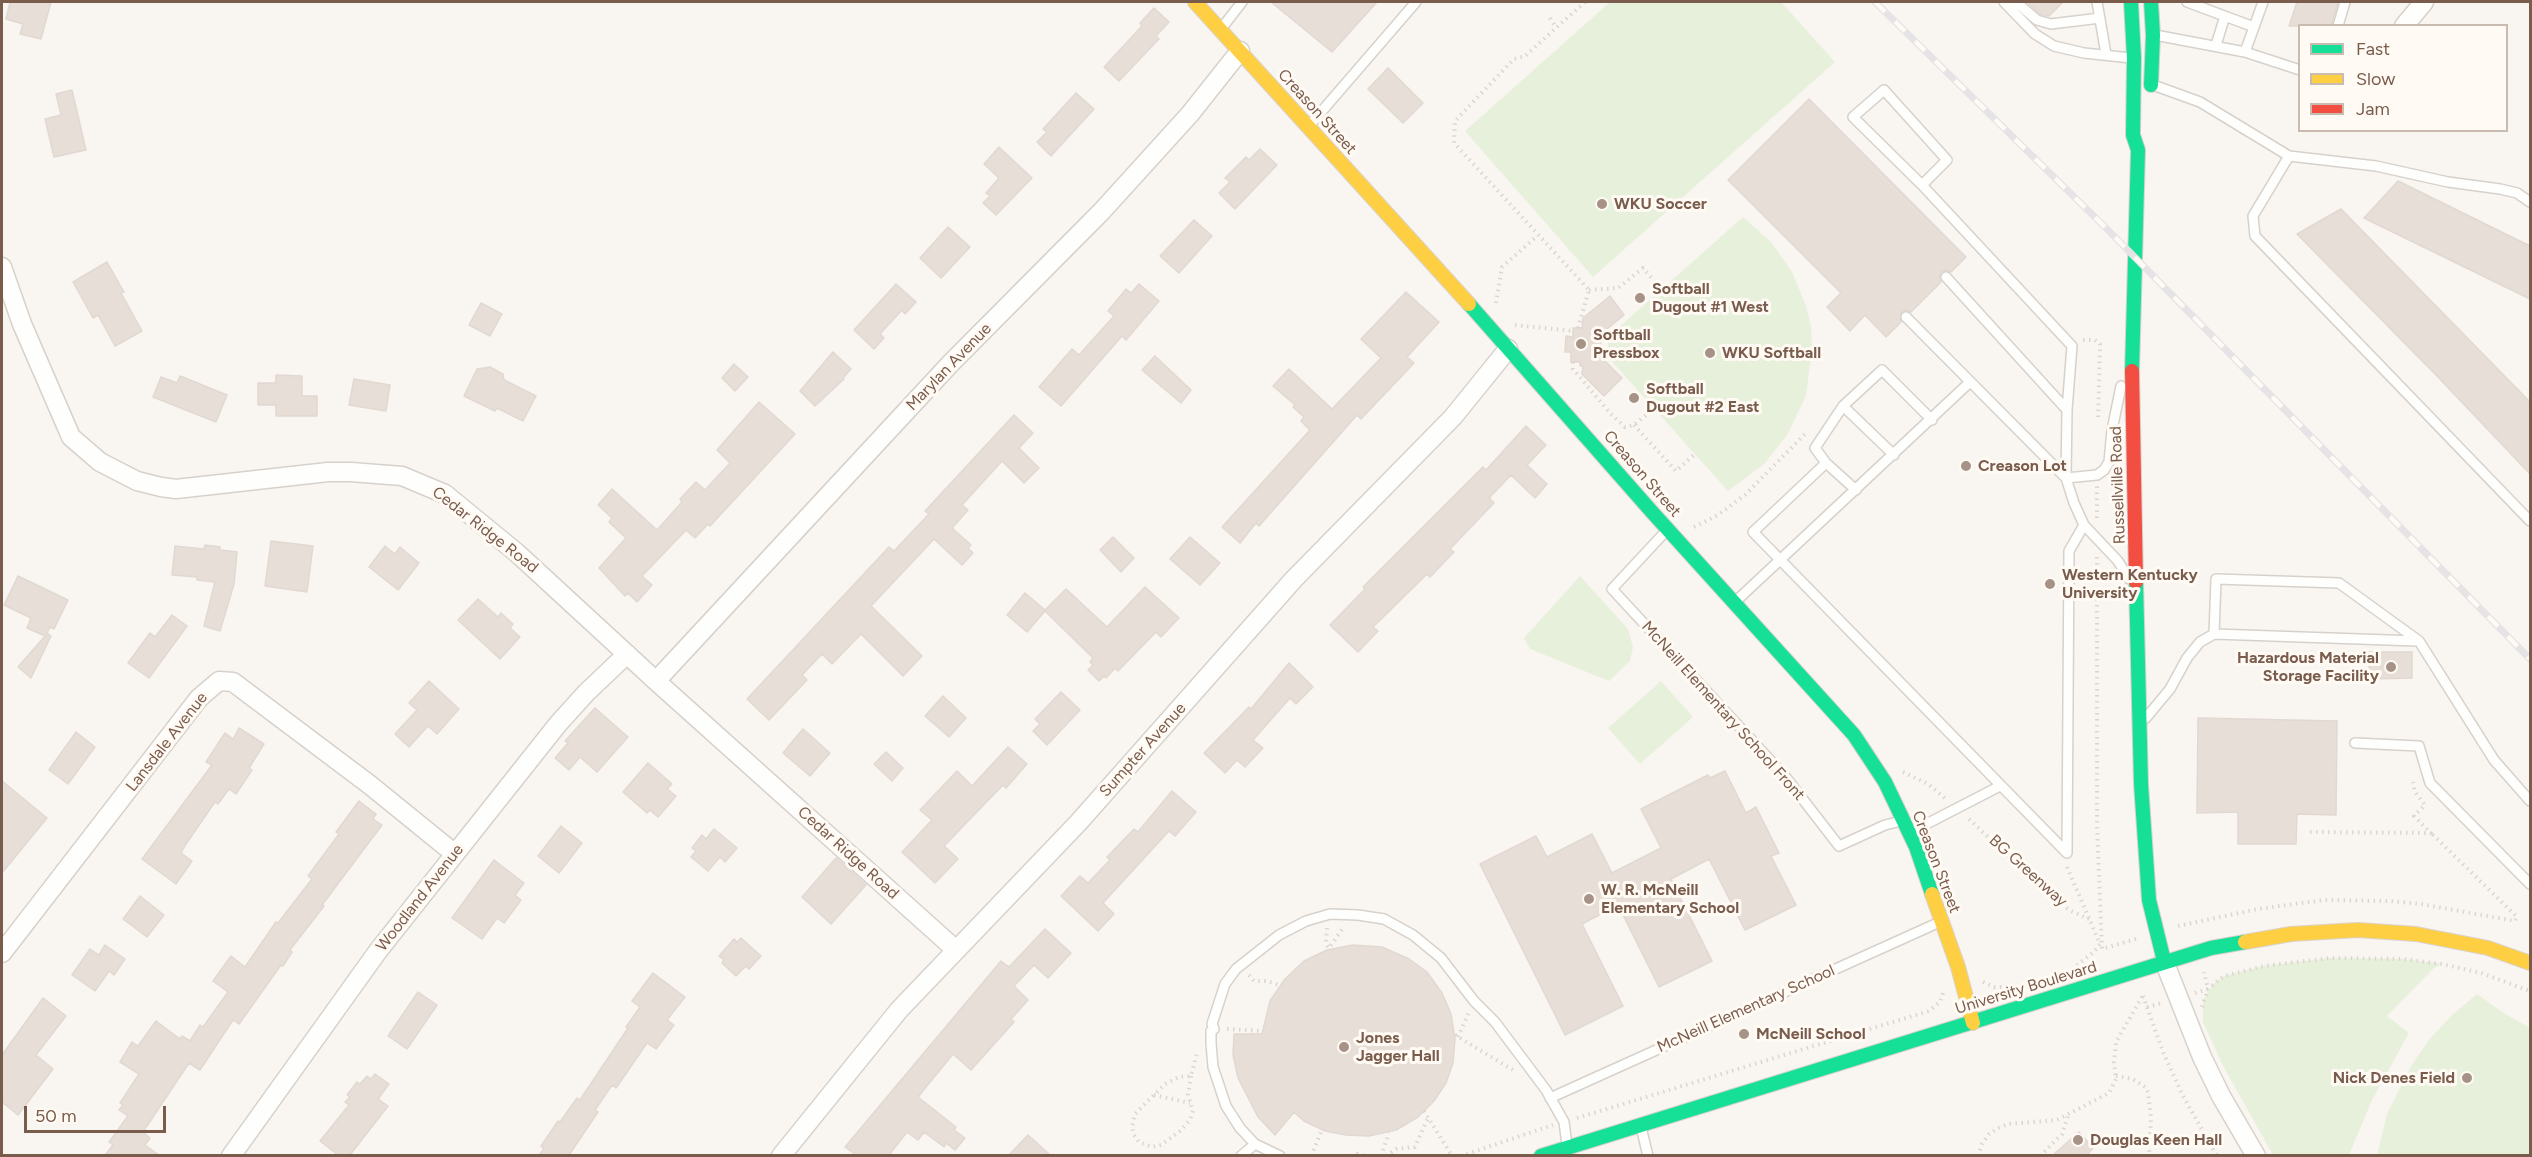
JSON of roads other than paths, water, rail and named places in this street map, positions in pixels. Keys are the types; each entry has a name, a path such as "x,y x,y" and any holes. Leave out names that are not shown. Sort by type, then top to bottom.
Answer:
{"main road":[{"name":"Creason Street","path":"1195,2 1309,126 1854,735 1885,782 1907,827 1958,967 1972,1023"},
{"name":"Russellville Road","path":"2131,2 2134,58 2133,135 2138,150 2131,343 2143,821 2148,893 2164,961"},
{"path":"2151,2 2153,35 2151,90"},
{"name":"Russellville Road","path":"2138,150 2146,135 2147,125"},
{"name":"University Boulevard","path":"1541,1155 1972,1023 2164,961 2211,948 2257,939 2319,931 2358,930 2416,934 2488,948 2530,963"}],"street":[{"path":"2406,24 2424,2"},
{"name":"Marylan Avenue","path":"656,681 950,364 1110,202 1190,114 1240,51"},
{"name":"Cedar Ridge Road","path":"2,267 22,324 71,437 100,462 137,481 177,489 328,472 386,473 415,480 445,494 517,553 956,950"},
{"name":"Sumpter Avenue","path":"781,1155 866,1048 956,950 1071,831 1294,579 1453,417 1508,349"},
{"name":"Woodland Avenue","path":"231,1155 378,951 558,724 586,693 627,654"},
{"name":"Lansdale Avenue","path":"2,952 199,698 219,681 233,682 370,785 455,854"},
{"path":"2164,961 2221,1096 2256,1155"}],"lane":[{"path":"1221,29 1242,2"},
{"path":"1309,126 1416,2"},
{"path":"2004,2 2035,34 2054,45 2084,53 2134,58"},
{"path":"2016,2 2037,20 2051,24 2100,18"},
{"path":"2097,2 2106,54"},
{"path":"2187,2 2254,27"},
{"path":"2245,52 2263,2"},
{"path":"2338,24 2345,2"},
{"path":"2216,45 2225,16"},
{"path":"2153,35 2216,45 2298,68"},
{"path":"1922,185 1947,160 1884,90 1852,117 1922,185 2072,346 2067,410 2066,477 2084,525 2118,561 2138,597"},
{"path":"2151,90 2200,102 2289,156 2376,166 2448,182 2500,189 2517,193 2530,202"},
{"path":"2289,156 2253,216 2255,236 2530,521"},
{"path":"1946,277 2067,410"},
{"path":"1906,317 2066,477 2097,475 2109,462 2112,430 2131,343"},
{"path":"1856,490 1826,463 1815,448 1844,406 1882,370 1932,420"},
{"path":"1735,603 1970,382"},
{"path":"1844,406 1894,455"},
{"path":"1826,463 1752,532 2067,853 2069,551 2084,525"},
{"name":"McNeill Elementary School Front","path":"1668,529 1612,589 1784,775 1839,846 1885,825 1907,827"},
{"path":"2214,634 2216,579 2339,583 2419,641 2494,760 2530,801"},
{"path":"2140,724 2170,689 2187,658 2200,642 2214,634 2419,641"},
{"path":"2355,743 2419,746 2430,783 2530,884"},
{"path":"1907,827 2000,786"},
{"path":"1280,1155 1255,1144 1240,1128 1226,1106 1213,1067 1211,1032 1214,1029 1212,1024 1217,1002 1225,984 1240,966 1279,935 1306,921 1326,915 1384,919 1413,935 1441,958 1495,1023 1550,1098 1564,1122 1567,1147"},
{"name":"McNeill Elementary School","path":"1550,1098 1942,921"},
{"path":"1640,1125 1648,1155"},
{"path":"1241,1155 1255,1144"}],"railway":[{"path":"1875,2 2108,230 2530,659"}],"place":[{"name":"WKU Soccer","path":"1602,204"},
{"name":"Softball Dugout #1 West","path":"1640,298"},
{"name":"Softball Pressbox","path":"1581,344"},
{"name":"WKU Softball","path":"1710,353"},
{"name":"Softball Dugout #2 East","path":"1634,398"},
{"name":"Creason Lot","path":"1966,466"},
{"name":"Western Kentucky University","path":"2050,584"},
{"name":"Hazardous Material Storage Facility","path":"2391,667"},
{"name":"W. R. McNeill Elementary School","path":"1589,899"},
{"name":"McNeill School","path":"1744,1034"},
{"name":"Jones Jagger Hall","path":"1344,1047"},
{"name":"Nick Denes Field","path":"2467,1078"},
{"name":"Douglas Keen Hall","path":"2078,1140"}]}
